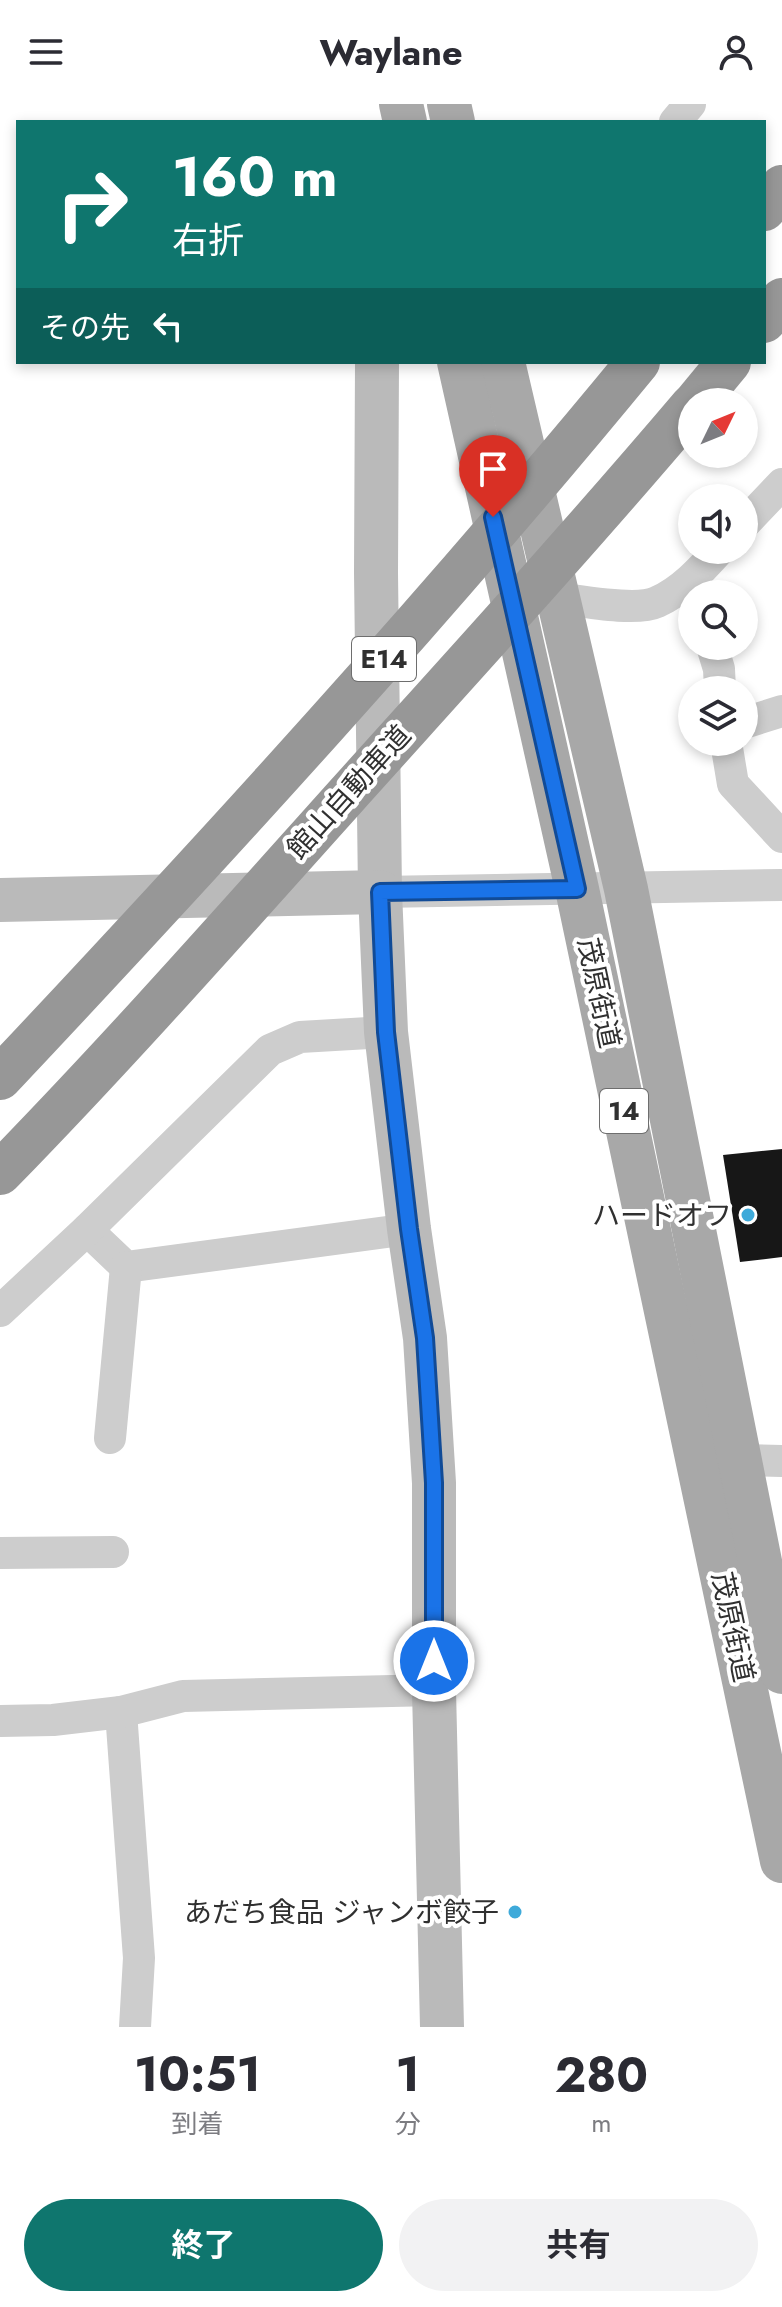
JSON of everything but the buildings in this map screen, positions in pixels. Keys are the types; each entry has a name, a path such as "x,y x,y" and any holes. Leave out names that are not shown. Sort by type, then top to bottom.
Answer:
{"highway":[{"path":"766,207 782,187"},
{"path":"766,319 782,300"},
{"name":"館山自動車道","path":"707,388 727,364"},
{"name":"E14","path":"0,1078 139,930 440,598 630,372"},
{"name":"館山自動車道","path":"0,1173 197,962 614,499 678,423"}],"main road":[{"name":"茂原街道","path":"459,364 577,889 782,1861"},
{"name":"茂原街道","path":"503,364 626,889 782,1672"}],"street":[{"path":"434,120 449,104"},
{"path":"677,120 690,104"},
{"path":"377,364 380,892 386,1032 425,1338 433,1469 434,1690 442,2027"},
{"path":"758,509 782,484"},
{"path":"557,598 614,605 655,604 678,594"},
{"path":"758,719 782,711"},
{"path":"728,756 733,784 782,837"},
{"path":"0,900 782,885"},
{"path":"0,1311 270,1050 300,1037 386,1032"},
{"path":"126,1267 409,1229"},
{"path":"87,1230 126,1267"},
{"path":"110,1438 126,1267"},
{"path":"738,1460 782,1461"},
{"path":"0,1553 113,1552"},
{"path":"0,1721 53,1720 121,1712 196,1695 434,1690"},
{"path":"121,1712 139,1958 135,2027"}],"place":[{"name":"ハードオフ","path":"748,1215"},
{"name":"あだち食品 ジャンボ餃子","path":"515,1912"}],"route":[{"path":"434,1661 434,1483 425,1338 386,1032 380,892 577,889 493,517"}]}
